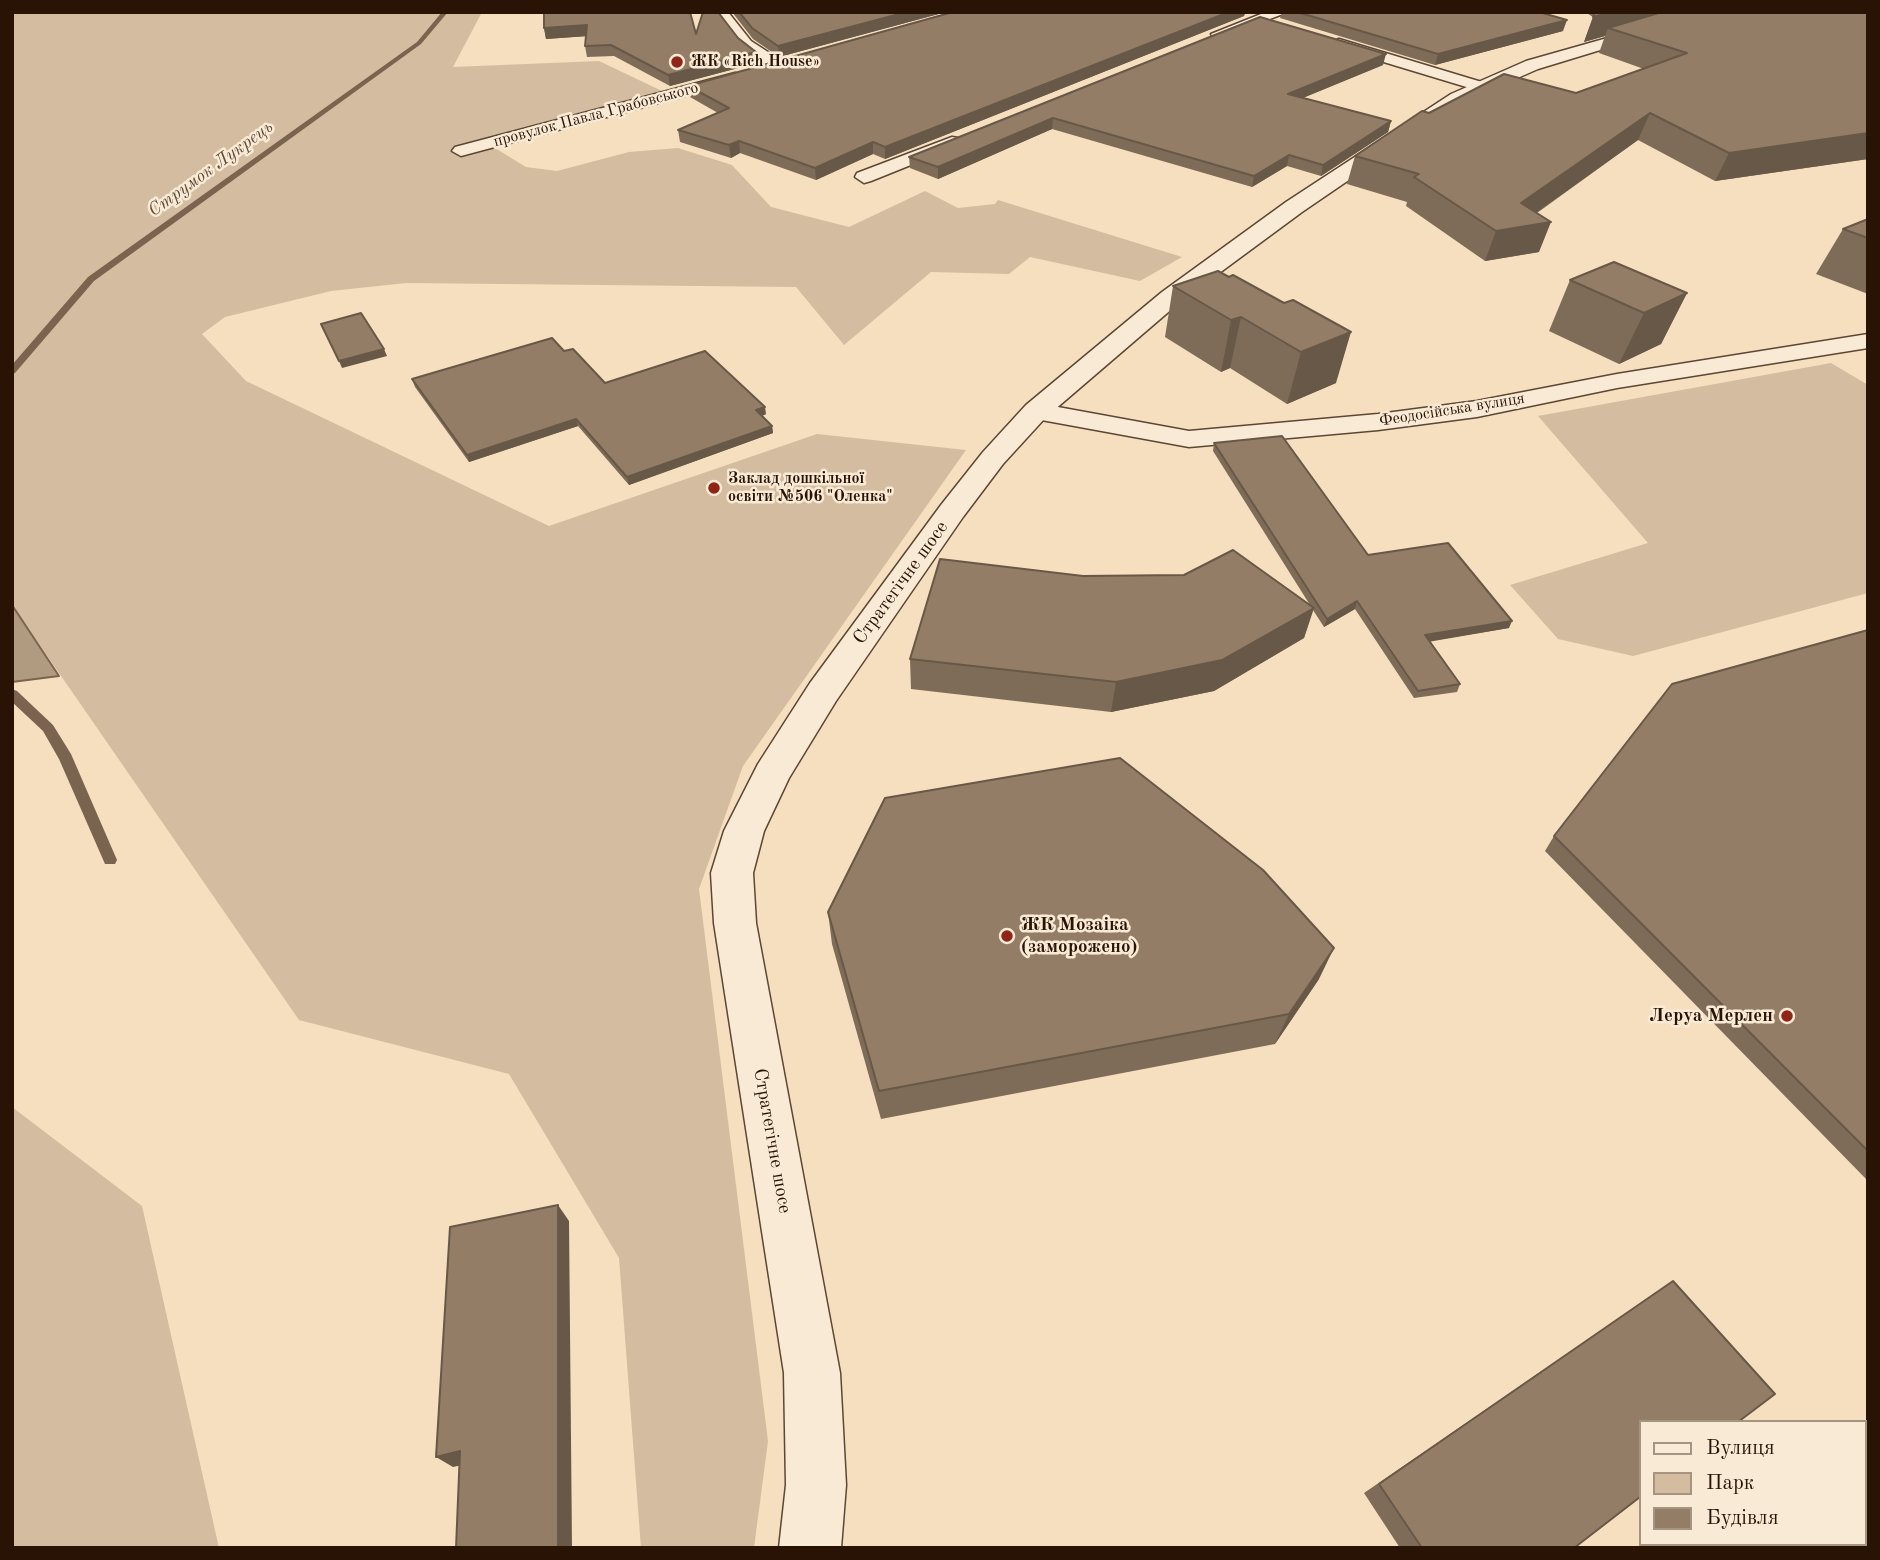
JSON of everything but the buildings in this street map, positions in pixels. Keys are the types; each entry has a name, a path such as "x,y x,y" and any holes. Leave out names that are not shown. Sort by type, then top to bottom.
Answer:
{"street":[{"name":"провулок Павла Грабовського","path":"461,151 786,64 751,50 738,38 721,12"},
{"path":"1231,12 1257,19 1282,20"},
{"name":"Стратегічне шосе","path":"810,1548 816,1485 812,1373 735,923 732,873 744,831 772,774 823,692 952,510 993,458 1035,411 1205,272 1432,113 1479,86 1570,53 1717,12"},
{"path":"1207,39 1257,19"},
{"path":"1322,39 1479,86"},
{"path":"864,177 966,136"},
{"name":"Феодосійська вулиця","path":"1035,411 1189,439 1378,422 1477,409 1617,381 1868,341"}],"green space":[{"path":"12,12 482,12 453,67 599,61 662,91 485,142 526,167 557,171 629,152 678,148 732,165 771,207 849,227 925,191 958,208 995,204 998,200 1182,257 1140,281 1030,257 1009,274 931,272 844,345 796,287 406,283 331,291 225,317 202,334 246,381 549,526 817,434 966,450 743,766 699,889 768,1441 754,1548 641,1548 619,1258 509,1074 299,1020 12,605"},
{"path":"1831,363 1868,385 1868,593 1633,656 1558,639 1510,585 1648,543 1538,416"},
{"path":"12,1107 142,1206 219,1548 12,1548"}],"shaded area":[{"path":"12,605 59,676 12,682"}],"waterway":[{"name":"Струмок Лукрець","path":"12,371 91,279 419,43 445,12"},
{"name":"Струмок Лукрець","path":"12,694 48,728 66,758 110,860"}],"place":[{"name":"ЖК «Rich House»","path":"677,62"},
{"name":"Заклад дошкільної освіти №506 \"Оленка\"","path":"714,488"},
{"name":"ЖК Мозаіка (заморожено)","path":"1007,936"},
{"name":"Леруа Мерлен","path":"1787,1016"}]}
